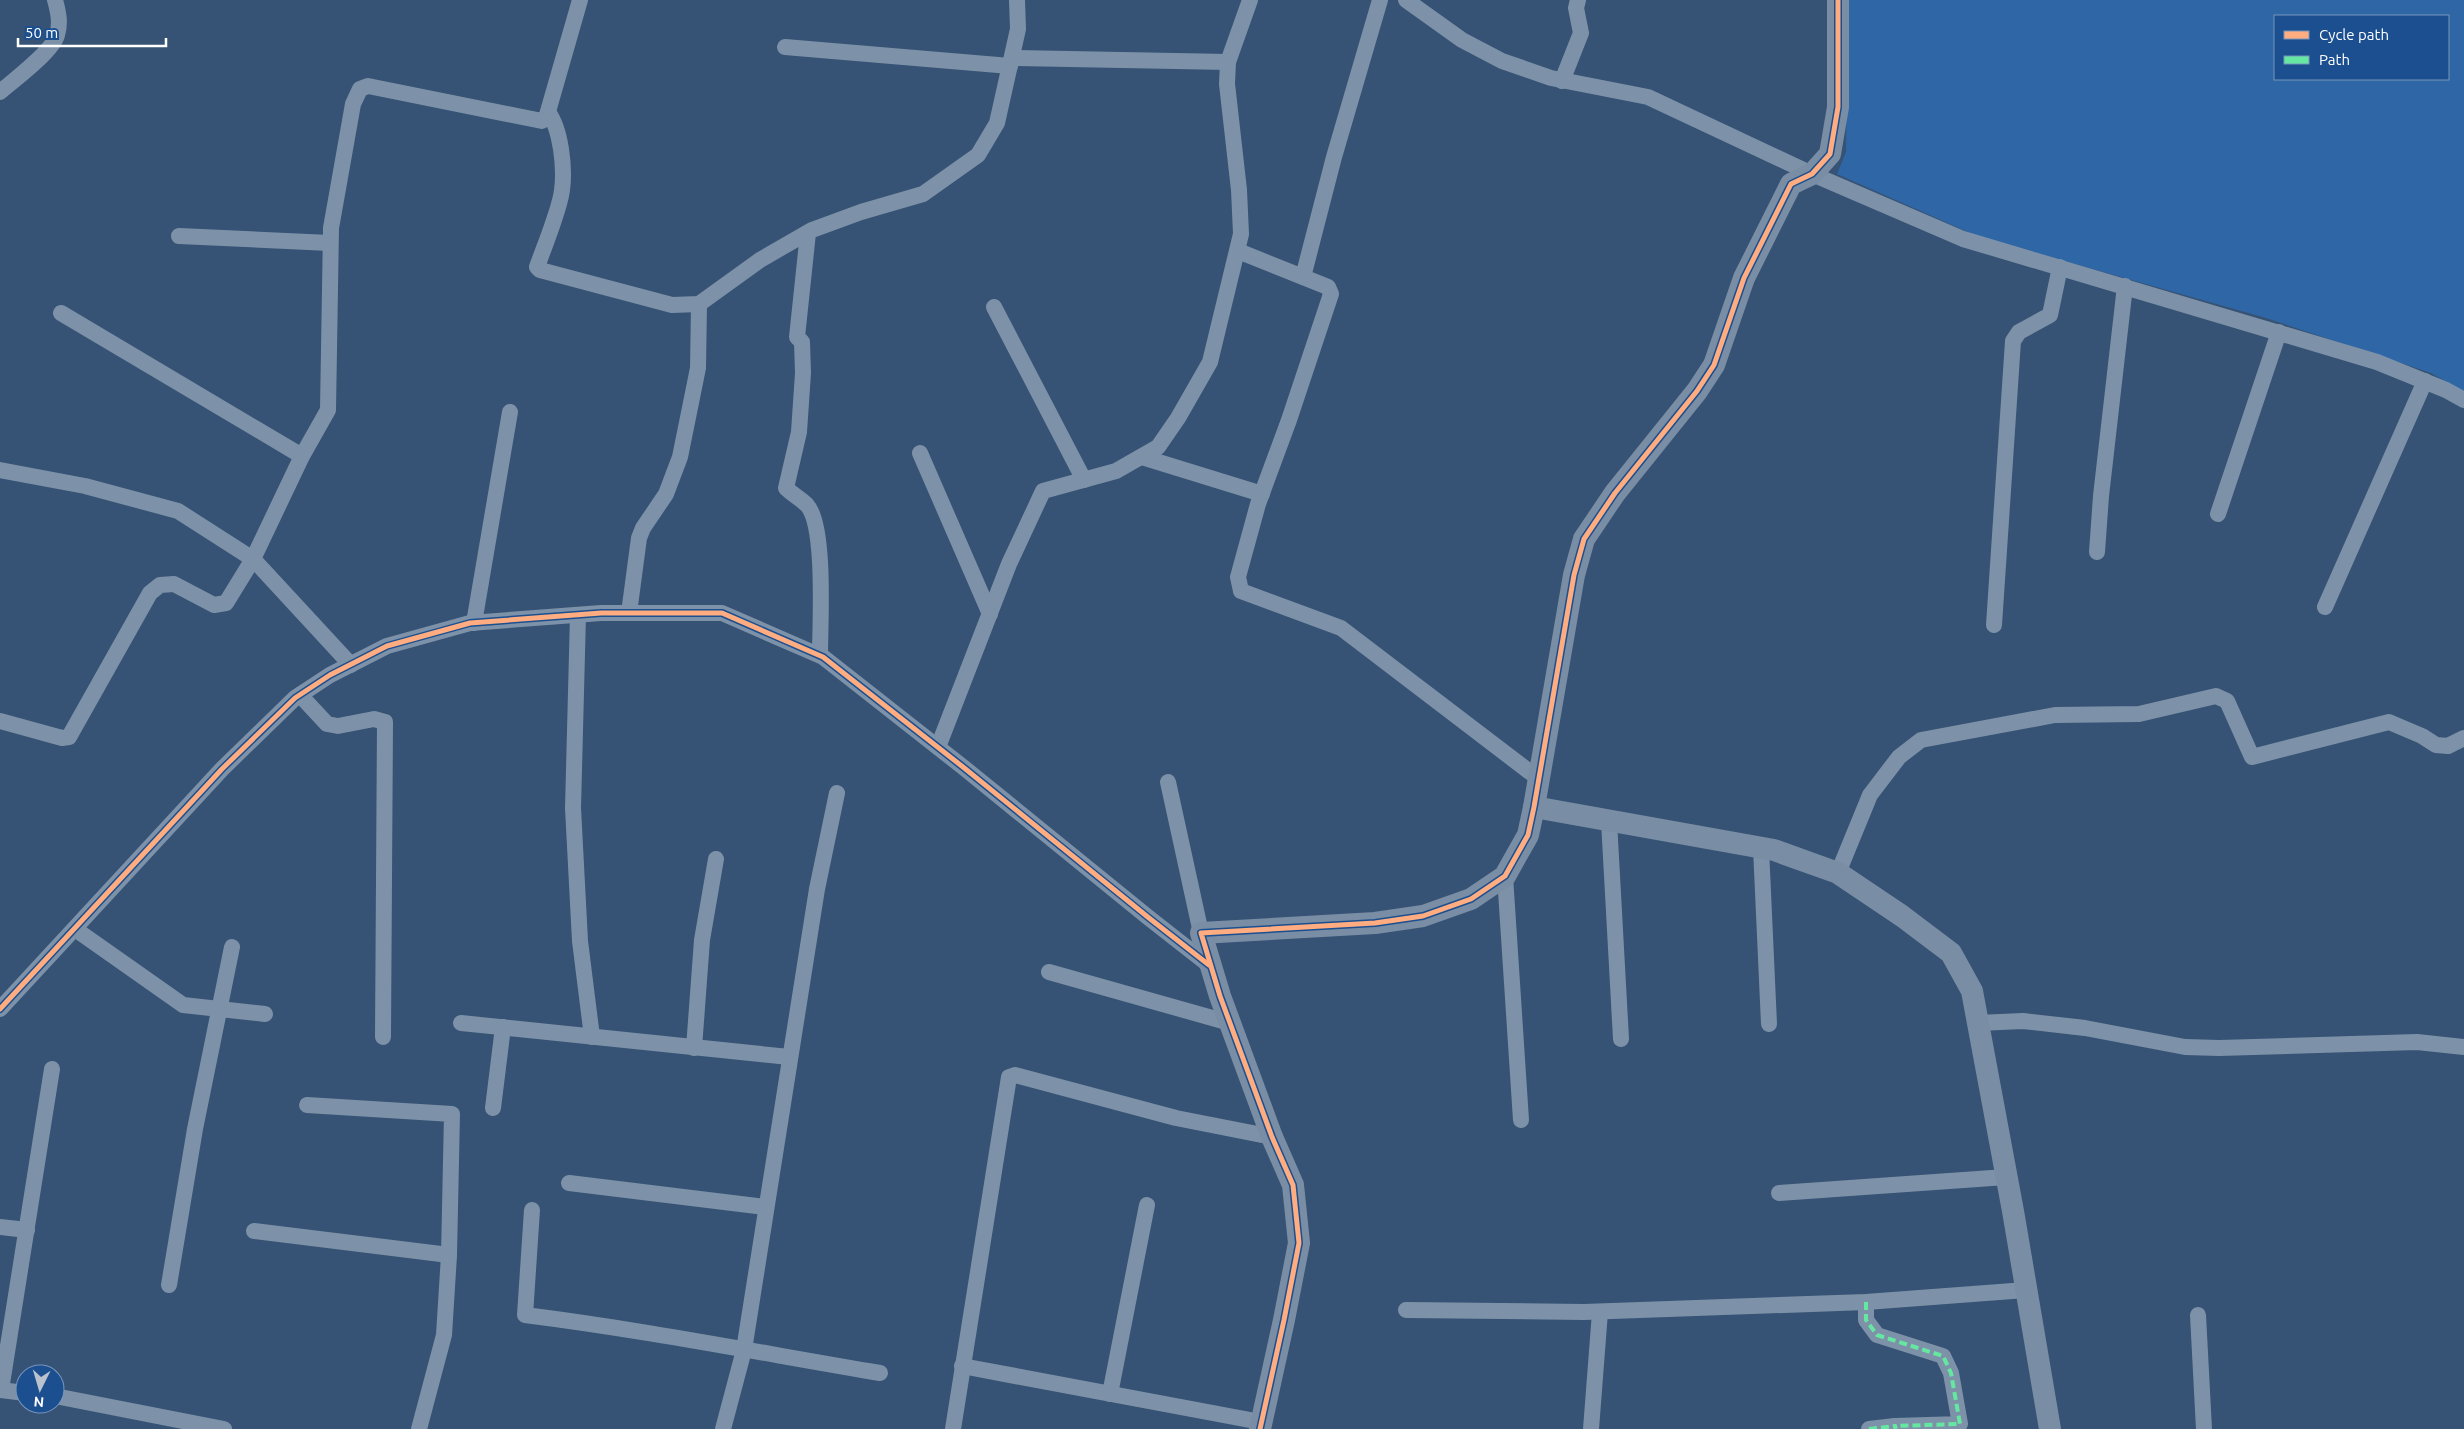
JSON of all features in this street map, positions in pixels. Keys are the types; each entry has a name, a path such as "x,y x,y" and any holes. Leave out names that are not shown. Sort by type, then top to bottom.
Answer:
{"street":[{"path":"0,92 35,63 57,36 59,16 55,0"},
{"path":"0,721 62,738 69,737 150,593 160,585 174,584 214,605 226,603 253,558 302,456 328,410 331,228 353,104 360,88 368,86 542,120 548,112 580,0"},
{"path":"548,112 555,121 561,152 562,190 537,267 540,270 672,305 698,304 760,260 808,233 861,212 922,194 978,155 998,123 1018,29 1017,0"},
{"path":"938,747 1010,564 1043,491 1116,471 1158,447 1178,418 1210,362 1242,234 1227,84 1228,62 1250,0"},
{"path":"1303,276 1334,157 1380,0"},
{"path":"1406,0 1462,40 1494,56 1562,81 1648,96 1812,174 1963,239 2377,362 2464,400"},
{"path":"1562,81 1581,33 1576,8 1578,0"},
{"path":"1201,933 1375,923 1423,916 1471,899 1505,876 1528,835 1574,575 1584,539 1615,493 1697,391 1714,365 1744,278 1791,184 1812,174 1830,154 1838,107 1838,0"},
{"path":"785,47 1011,62 1228,62"},
{"path":"808,233 797,338 802,342 803,373 799,432 786,488 808,506 815,519 821,574 820,655"},
{"path":"179,236 330,243"},
{"path":"1238,250 1328,287 1331,294 1262,494 1238,577 1241,591 1341,628 1539,779"},
{"path":"1994,625 2013,341 2019,332 2050,315 2060,267"},
{"path":"2097,552 2101,496 2125,286"},
{"path":"629,613 639,538 643,528 666,494 680,457 698,368 698,304"},
{"path":"994,307 1084,480"},
{"path":"61,313 302,456"},
{"path":"2218,514 2279,332"},
{"path":"2325,608 2425,382"},
{"path":"474,623 510,412"},
{"path":"920,453 990,614"},
{"path":"1142,457 1262,494"},
{"path":"0,470 85,486 178,512 253,558 351,665"},
{"path":"0,1009 222,769 300,695 387,646 474,623 629,613 722,613 820,655 1210,965"},
{"path":"578,615 573,808 580,941 592,1037"},
{"path":"300,695 327,724 338,726 374,719 386,722 384,1037"},
{"path":"1838,873 1870,795 1899,757 1922,740 2055,715 2139,714 2216,696 2227,701 2252,758 2389,722 2422,736 2436,745 2448,746 2464,738"},
{"path":"962,1366 1110,1394 1261,1426 1299,1243 1293,1185 1272,1137 1210,965 1201,933 1168,782"},
{"path":"723,1429 744,1350 817,890 838,793"},
{"path":"1534,807 1774,850 1838,873 1902,916 1951,953 1972,992 2050,1429"},
{"path":"1608,821 1621,1039"},
{"path":"1761,848 1769,1024"},
{"path":"694,1048 702,940 716,859"},
{"path":"1505,876 1521,1120"},
{"path":"75,929 183,1005 265,1014"},
{"path":"169,1285 195,1129 232,946"},
{"path":"1049,972 1230,1023"},
{"path":"1978,1023 2023,1021 2085,1028 2186,1047 2219,1048 2417,1042 2464,1047"},
{"path":"461,1022 789,1057"},
{"path":"493,1108 503,1027"},
{"path":"15,1392 1,1390 52,1069"},
{"path":"953,1429 1008,1077 1015,1075 1176,1118 1272,1137"},
{"path":"307,1105 452,1114 449,1255 444,1335 419,1429"},
{"path":"1779,1193 2006,1177"},
{"path":"569,1183 766,1207"},
{"path":"1110,1394 1147,1205"},
{"path":"532,1210 525,1315 698,1339 744,1350 880,1373"},
{"path":"0,1227 27,1230"},
{"path":"254,1231 449,1255"},
{"path":"1406,1310 1600,1312 1866,1302 2026,1290"},
{"path":"1866,1302 1866,1320 1877,1335 1943,1356 1951,1372 1960,1427 1869,1429"},
{"path":"1591,1429 1600,1312"},
{"path":"2198,1315 2204,1429"},
{"path":"65,1398 170,1424 224,1429"}],"shaded area":[{"path":"1848,0 2464,0 2464,392 2431,373 2266,318 1979,237 1837,174 1846,152"}],"marked path":[{"path":"1866,1302 1866,1320 1877,1335 1943,1356 1951,1373 1960,1424 1895,1426"},
{"path":"1869,1429 1895,1426 1896,1429"}],"cycle path":[{"path":"1260,1429 1299,1243 1293,1185 1272,1137 1220,996 1201,933 1375,923 1423,916 1471,899 1505,876 1528,835 1574,575 1584,539 1615,493 1697,391 1714,365 1744,278 1791,184 1812,174 1830,154 1838,107 1838,0"},
{"path":"0,1009 222,769 295,698 330,675 387,646 470,623 601,613 722,613 823,657 1209,965"}]}
